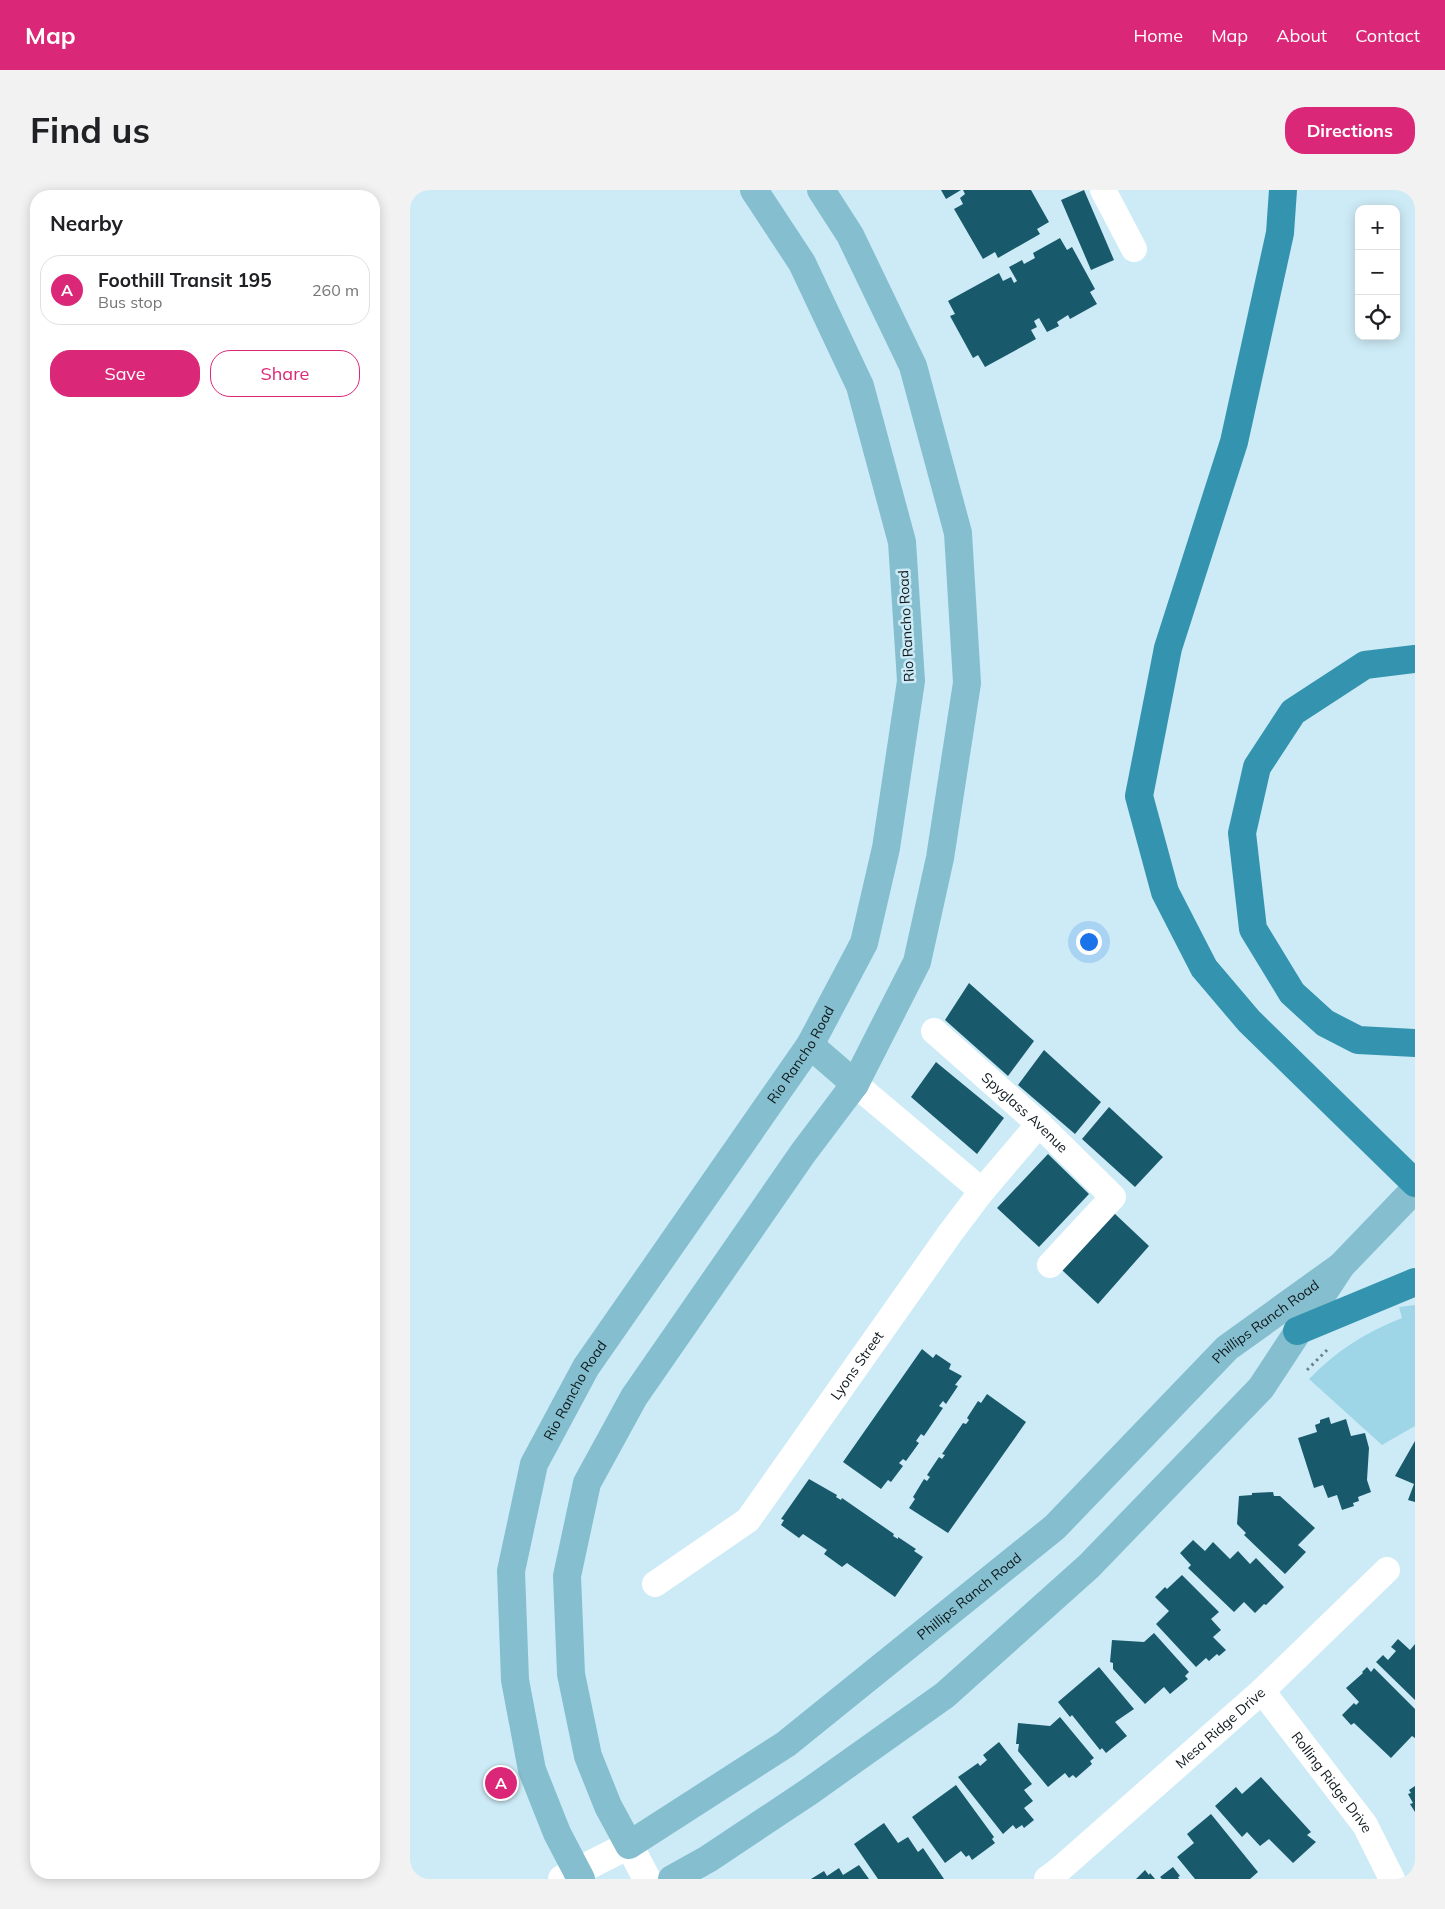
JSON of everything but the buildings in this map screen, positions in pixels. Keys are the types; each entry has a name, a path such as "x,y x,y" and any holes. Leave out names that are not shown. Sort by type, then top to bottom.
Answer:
{"highway":[{"path":"1283,190 1280,233 1234,442 1168,648 1139,796 1165,892 1204,968 1249,1021 1415,1183"},
{"path":"1415,658 1365,665 1293,712 1257,767 1242,833 1253,929 1292,993 1325,1023 1358,1040 1415,1043"},
{"path":"1297,1331 1415,1282"}],"main road":[{"name":"Rio Rancho Road","path":"573,1876 532,1770 515,1680 511,1571 534,1464 586,1367 810,1045 864,943 886,848 911,681 902,542 860,386 802,263 754,190"},
{"path":"647,1879 608,1806 588,1756 571,1674 567,1576 587,1484 634,1397 803,1153 856,1084 916,962 940,858 967,683 958,534 913,366 850,235 821,190"},
{"path":"810,1045 856,1084"},
{"name":"Phillips Ranch Road","path":"672,1879 708,1859 810,1791 945,1695 1089,1566 1261,1388 1341,1266 1415,1189"},
{"name":"Phillips Ranch Road","path":"573,1876 629,1845 786,1744 1055,1527 1227,1348 1341,1266"}],"street":[{"path":"1103,190 1134,249"},
{"name":"Spyglass Avenue","path":"934,1031 1039,1124 1113,1196 1050,1265"},
{"path":"856,1084 982,1191"},
{"name":"Lyons Street","path":"655,1584 748,1520 951,1232 982,1191 1039,1124"},
{"name":"Mesa Ridge Drive","path":"1047,1879 1262,1690 1388,1570"},
{"name":"Rolling Ridge Drive","path":"1262,1690 1365,1825 1392,1879"}],"shaded area":[{"path":"1415,1305 1415,1426 1382,1445 1309,1379 1352,1343 1402,1318 1399,1307"}],"place":[{"name":"Foothill Transit 195","path":"501,1783"}]}
